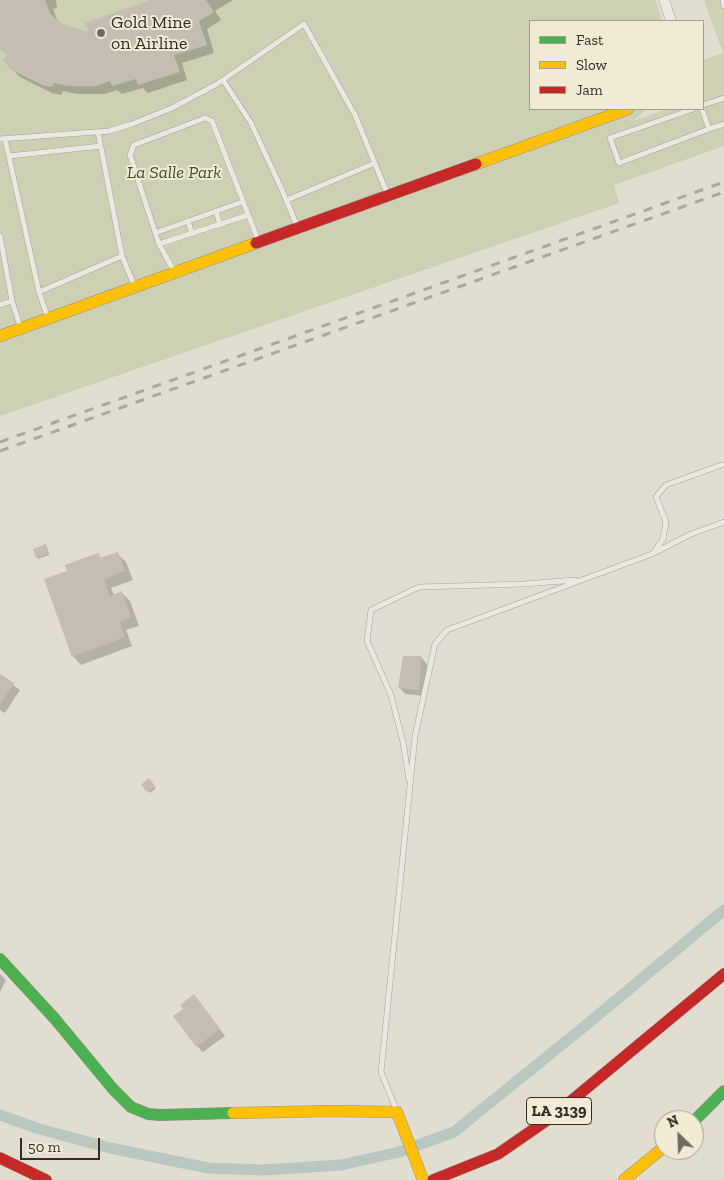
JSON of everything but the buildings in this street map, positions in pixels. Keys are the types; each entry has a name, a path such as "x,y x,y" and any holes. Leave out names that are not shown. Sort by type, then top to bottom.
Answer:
{"main road":[{"path":"0,336 136,288 388,194 625,110"},
{"path":"0,959 55,1019 113,1089 131,1107 148,1114 160,1115 331,1111 397,1112 422,1175"},
{"name":"LA 3139","path":"433,1180 498,1154 553,1116 724,974"},
{"path":"704,1111 724,1092"},
{"path":"624,1180 654,1155"},
{"path":"0,1158 46,1180"}],"street":[{"path":"664,0 671,20"}],"lane":[{"path":"723,0 724,6"},
{"path":"49,318 39,292 9,156 2,139 109,131 132,124 172,108 223,80 304,24 355,115 388,194"},
{"path":"223,80 251,123 298,228"},
{"path":"704,106 724,98"},
{"path":"690,110 610,138 619,163 724,124"},
{"path":"703,110 709,130"},
{"path":"175,273 159,244 130,155 134,145 205,118 212,120 259,242"},
{"path":"98,132 122,256 136,288"},
{"path":"9,156 101,146"},
{"path":"286,200 375,163"},
{"path":"155,233 242,202"},
{"path":"216,211 220,225"},
{"path":"159,244 248,215"},
{"path":"188,221 192,234"},
{"path":"0,236 12,301 20,328"},
{"path":"39,292 122,256"},
{"path":"0,305 12,301"},
{"path":"652,554 663,539 666,522 656,497 666,485 724,464"},
{"path":"397,1112 381,1072 415,736 436,644 447,630 652,554 690,534 724,522"},
{"path":"410,788 403,742 391,695 367,641 371,610 419,587 524,584 583,579"}],"green space":[{"name":"La Salle Park","path":"0,0 656,0 662,20 529,20 529,110 646,110 633,121 665,110 704,110 704,60 723,53 704,0 724,0 724,146 614,185 619,203 0,416"}],"waterway":[{"path":"0,1115 36,1128 110,1148 208,1168 263,1170 341,1165 399,1152 454,1132 724,910"}],"railway":[{"path":"0,442 724,182"},
{"path":"0,451 724,192"}],"traffic: fast":[{"path":"0,959 55,1019 113,1089 131,1107 148,1114 160,1115 233,1113"},
{"path":"704,1111 724,1091"}],"traffic: slow":[{"path":"476,164 625,110"},
{"path":"0,336 256,243"},
{"path":"233,1113 397,1112 423,1180"},
{"path":"624,1180 654,1155"}],"traffic: jam":[{"path":"256,243 476,164"},
{"path":"433,1180 498,1154 553,1116 724,974"},
{"path":"0,1158 46,1180"}],"place":[{"name":"Gold Mine on Airline","path":"101,33"}]}
